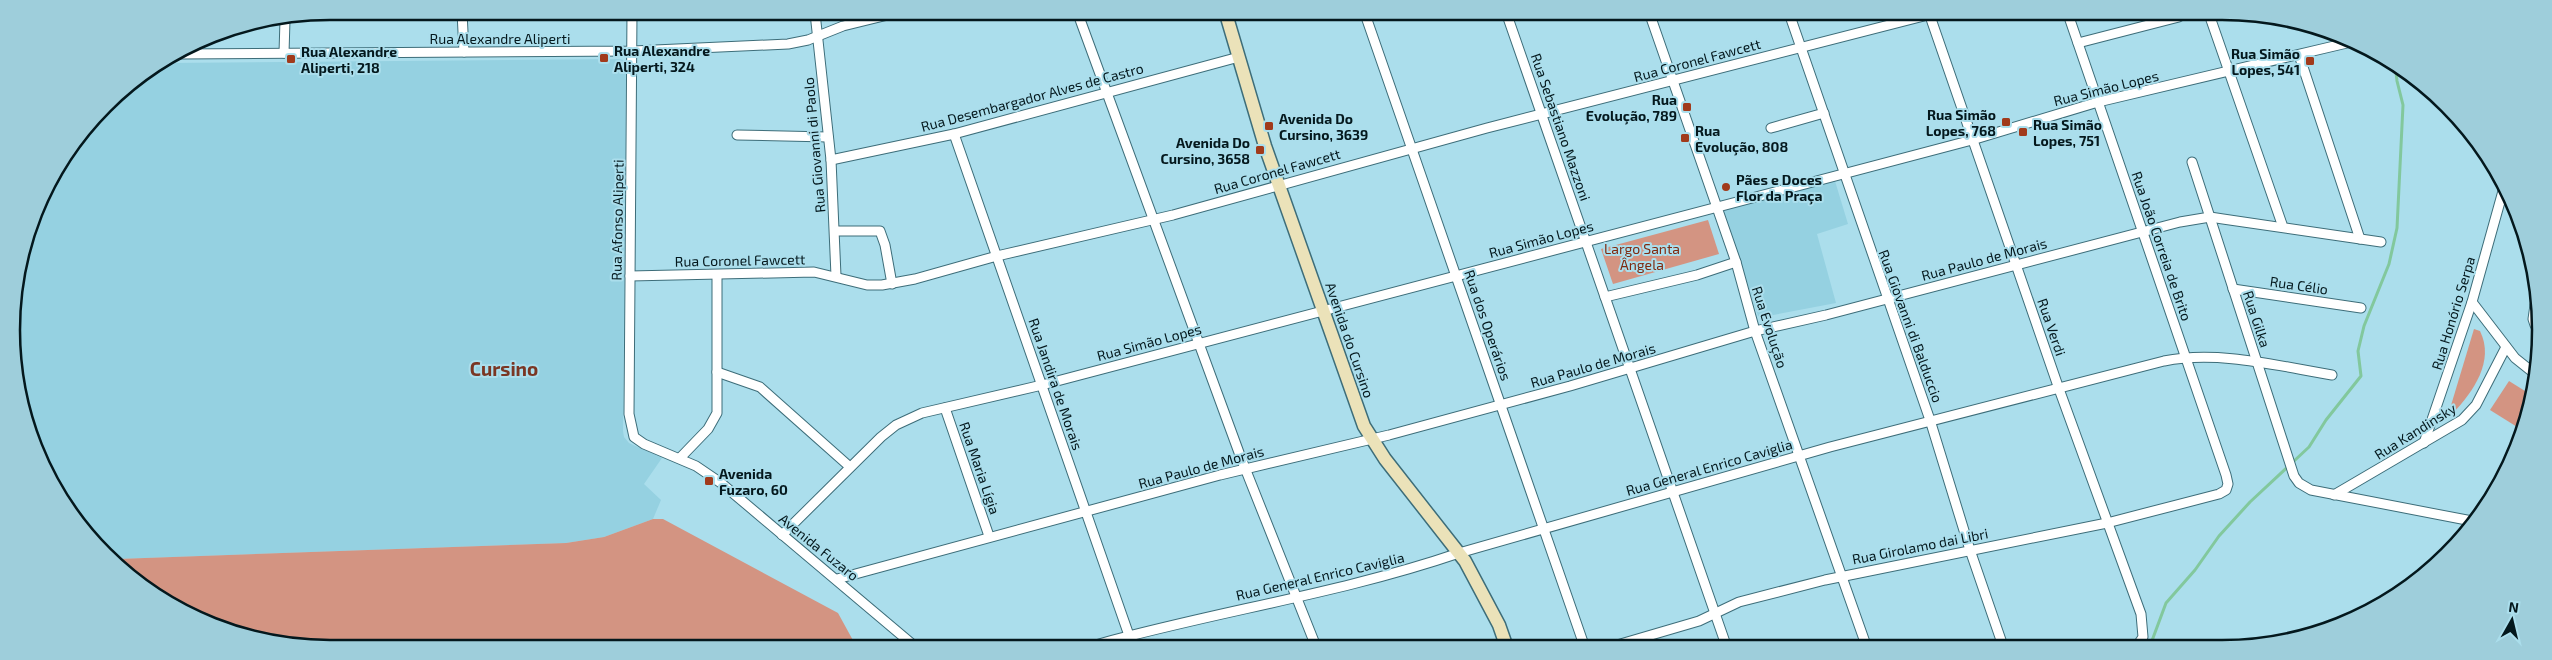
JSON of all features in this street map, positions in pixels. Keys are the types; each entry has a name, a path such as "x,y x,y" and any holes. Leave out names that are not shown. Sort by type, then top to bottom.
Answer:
{"main road":[{"name":"Avenida do Cursino","path":"1228,20 1265,146 1280,184 1349,386 1370,439 1459,553 1499,625 1504,640"}],"street":[{"path":"462,20 464,52"},
{"name":"Rua Afonso Aliperti","path":"631,428 629,414 632,20"},
{"name":"Rua Giovanni di Paolo","path":"816,20 831,160 836,276"},
{"name":"Rua Alexandre Aliperti","path":"190,54 633,51 788,44 808,40 872,20"},
{"path":"1080,20 1246,469 1313,640"},
{"name":"Rua dos Operários","path":"1367,20 1582,640"},
{"name":"Rua Sebastiano Mazzoni","path":"1510,20 1724,640"},
{"name":"Rua Evolução","path":"1652,20 1736,262 1755,331 1864,640"},
{"name":"Rua Giovanni di Balduccio","path":"1791,20 1930,420 1970,550 2001,640"},
{"name":"Rua Coronel Fawcett","path":"630,276 717,275 772,271 814,272 867,285 892,284 997,256 1154,220 1413,148 1801,46 1908,20"},
{"name":"Rua Verdi","path":"1931,20 2059,389 2141,614 2143,637 2141,640"},
{"name":"Rua João Correia de Brito","path":"2070,20 2228,484"},
{"path":"2078,43 2167,20"},
{"path":"2211,20 2283,228"},
{"path":"284,53 285,24"},
{"name":"Rua Simão Lopes","path":"782,535 850,467 896,425 922,413 1042,385 1972,140 2098,102 2343,45"},
{"path":"2299,55 2360,239"},
{"name":"Rua Desembargador Alves de Castro","path":"831,160 954,134 1107,91 1239,57"},
{"path":"1771,128 1824,114"},
{"name":"Rua Jandira de Morais","path":"954,134 1131,640"},
{"path":"737,135 828,137"},
{"name":"Rua Gilka","path":"2192,162 2297,480 2311,490 2334,495"},
{"name":"Rua Honório Serpa","path":"2424,443 2472,302 2501,196"},
{"name":"Rua Paulo de Morais","path":"836,579 989,536 1246,469 1370,439 1631,369 1755,331 1887,299 2143,231 2210,217 2382,242"},
{"path":"835,231 880,231 885,245 892,284"},
{"path":"1605,296 1697,275 1736,262"},
{"path":"680,458 708,429 717,413 717,275"},
{"name":"Rua Célio","path":"2233,289 2361,308"},
{"path":"2472,302 2515,358 2529,369"},
{"name":"Rua Kandinsky","path":"2334,495 2462,420 2476,405 2506,347"},
{"name":"Rua General Enrico Caviglia","path":"1131,640 1234,610 1297,598 1407,570 1459,553 1930,420 2185,357 2257,362 2332,375"},
{"path":"717,372 760,387 850,467"},
{"name":"Rua Maria Lígia","path":"944,408 989,536"},
{"name":"Avenida Fuzaro","path":"631,428 634,437 644,444 680,458 721,483 907,640"},
{"name":"Rua Girolamo dai Libri","path":"1633,640 1715,614 1739,602 1842,576 2107,523 2219,494 2226,490 2228,484"},
{"path":"2334,495 2467,520"}],"shaded area":[{"path":"624,60 626,65 623,431 624,437 629,443 662,458 644,484 661,500 653,519 604,537 566,543 122,559 111,549 84,519 72,502 52,467 36,430 26,390 21,350 20,330 23,290 36,230 52,193 72,158 84,141 111,111 141,84 173,63"},
{"path":"1835,181 1848,224 1817,234 1836,303 1763,317 1758,316 1723,209"}],"green space":[{"name":"Largo Santa Ângela","path":"1708,220 1719,254 1613,284 1601,249"},
{"path":"2474,329 2480,331 2484,342 2485,354 2480,375 2468,396 2453,413 2449,412"},
{"path":"2509,381 2526,391 2517,427 2490,410"},
{"path":"653,519 663,519 838,613 853,640 330,640 290,637 230,624 193,608 158,588 122,559 566,543 604,537"}],"waterway":[{"path":"2152,640 2166,603 2195,570 2219,536 2250,502 2309,447 2326,420 2361,376 2358,351 2364,326 2389,264 2397,228 2403,105 2396,74"}],"place":[{"name":"Rua Alexandre Aliperti, 324","path":"604,58"},
{"name":"Rua Alexandre Aliperti, 218","path":"291,59"},
{"name":"Rua Simão Lopes, 541","path":"2310,61"},
{"name":"Rua Evolução, 789","path":"1687,107"},
{"name":"Rua Simão Lopes, 768","path":"2006,122"},
{"name":"Avenida Do Cursino, 3639","path":"1269,126"},
{"name":"Rua Simão Lopes, 751","path":"2023,132"},
{"name":"Rua Evolução, 808","path":"1685,138"},
{"name":"Avenida Do Cursino, 3658","path":"1260,150"},
{"name":"Pães e Doces Flor da Praça","path":"1726,187"},
{"name":"Avenida Fuzaro, 60","path":"709,481"}],"district":[{"name":"Cursino","path":"504,368"}]}
